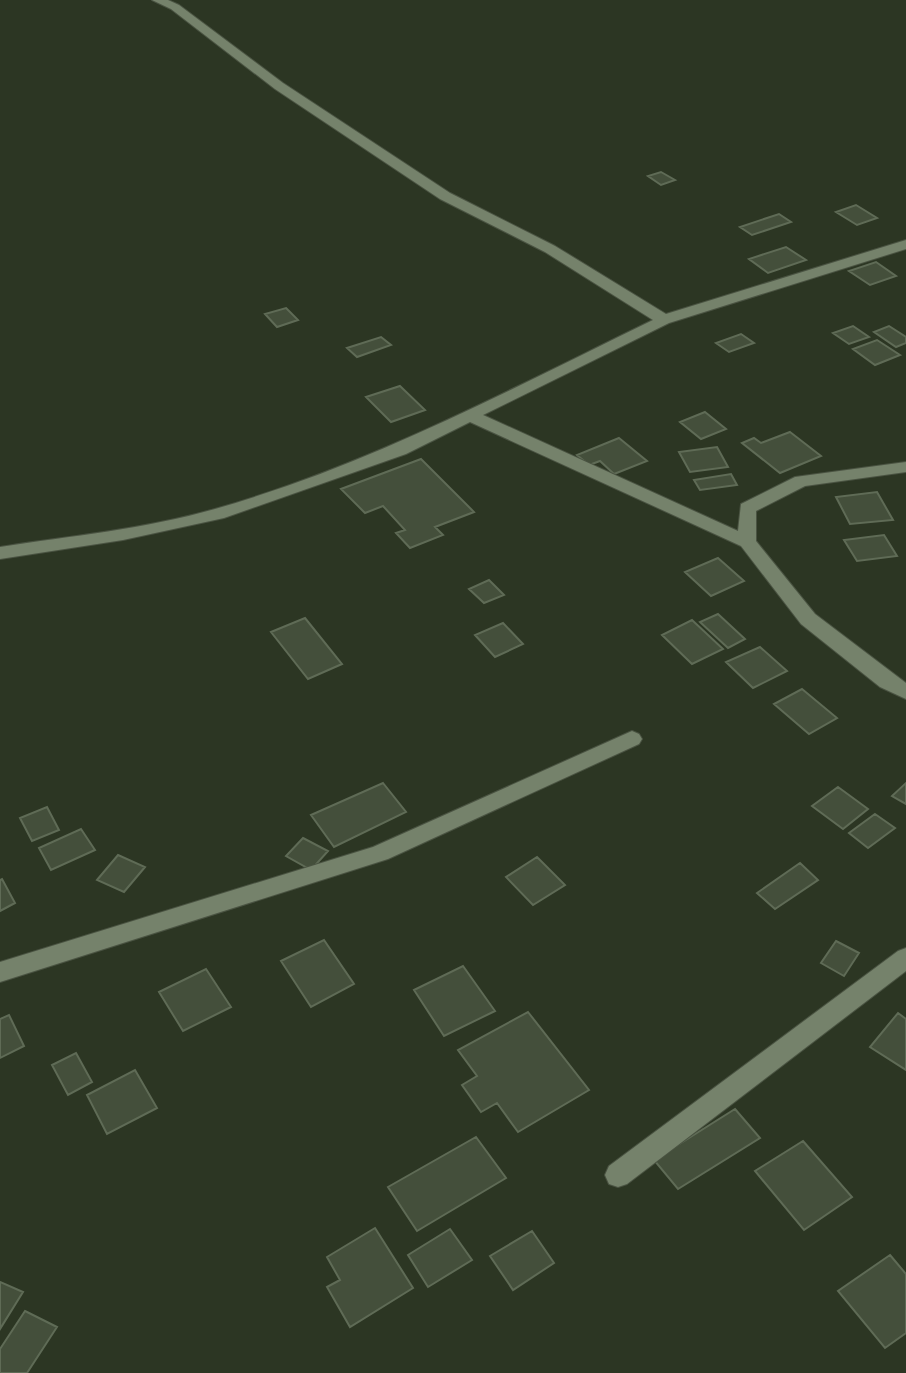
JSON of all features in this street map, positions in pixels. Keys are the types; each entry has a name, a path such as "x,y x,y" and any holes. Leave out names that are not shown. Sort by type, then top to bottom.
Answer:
{"street":[{"path":"158,0 175,7 279,86 445,196 550,249 664,320"},
{"path":"0,553 123,534 218,514 400,450 664,320 906,244"},
{"path":"469,415 747,542 808,619 887,682 906,692"},
{"path":"747,542 747,508 801,481 906,467"},
{"path":"0,972 380,853 632,739"},
{"path":"618,1175 906,958"}],"building":[{"path":"661,172 675,180 661,185 648,176"},
{"path":"856,205 877,218 857,225 836,212"},
{"path":"779,214 791,222 752,235 740,227"},
{"path":"786,247 806,260 768,273 749,259"},
{"path":"876,262 896,276 870,285 849,271"},
{"path":"286,308 298,320 277,327 265,314"},
{"path":"853,326 869,337 849,344 833,333"},
{"path":"889,326 906,337 906,343 896,347 874,332"},
{"path":"741,334 754,343 729,352 716,343"},
{"path":"381,337 391,345 357,357 347,348"},
{"path":"877,340 900,355 875,365 853,349"},
{"path":"400,386 425,410 391,422 366,397"},
{"path":"705,412 726,429 701,439 680,422"},
{"path":"790,432 821,456 780,473 742,443 754,438 761,443"},
{"path":"619,438 647,461 614,474 600,461 589,465 577,455"},
{"path":"717,447 728,467 690,472 679,452"},
{"path":"421,459 474,512 435,527 443,535 410,548 396,533 405,530 383,506 365,513 341,489"},
{"path":"731,474 737,485 700,490 694,480"},
{"path":"877,492 893,520 850,524 836,497"},
{"path":"884,535 897,556 857,561 844,540"},
{"path":"718,558 744,581 711,596 685,572"},
{"path":"489,580 504,595 484,603 469,589"},
{"path":"718,614 745,639 728,648 700,622"},
{"path":"305,618 342,664 308,679 271,632"},
{"path":"692,620 723,649 692,664 662,635"},
{"path":"503,623 523,644 495,657 475,635"},
{"path":"760,647 787,671 753,688 726,662"},
{"path":"802,689 837,718 809,734 774,704"},
{"path":"383,783 406,812 334,847 311,815"},
{"path":"906,783 906,804 892,796"},
{"path":"838,787 868,809 843,829 812,806"},
{"path":"47,807 59,830 32,841 20,818"},
{"path":"875,814 895,828 868,848 849,833"},
{"path":"81,829 95,850 51,870 39,848"},
{"path":"303,838 328,851 311,870 286,856"},
{"path":"118,855 145,867 124,892 97,880"},
{"path":"537,857 565,885 533,905 506,877"},
{"path":"800,863 818,880 775,909 757,893"},
{"path":"0,880 15,903 0,911"},
{"path":"324,940 354,984 311,1007 281,961"},
{"path":"836,941 859,953 844,976 821,963"},
{"path":"463,966 495,1011 444,1036 414,990"},
{"path":"206,969 231,1007 183,1031 159,992"},
{"path":"528,1012 589,1090 518,1132 497,1103 481,1112 462,1085 477,1076 458,1050"},
{"path":"898,1013 906,1019 906,1070 870,1047"},
{"path":"9,1015 24,1046 0,1058 0,1019"},
{"path":"76,1053 92,1082 68,1095 52,1065"},
{"path":"135,1070 157,1108 107,1134 87,1095"},
{"path":"735,1109 760,1138 678,1189 654,1160"},
{"path":"476,1137 506,1178 417,1231 388,1187"},
{"path":"803,1141 852,1197 804,1230 755,1171"},
{"path":"375,1228 413,1288 350,1327 327,1287 340,1280 327,1257"},
{"path":"450,1229 472,1260 428,1287 408,1255"},
{"path":"532,1231 554,1263 513,1290 490,1256"},
{"path":"890,1255 906,1274 906,1333 885,1348 838,1291"},
{"path":"0,1282 23,1292 0,1329"},
{"path":"25,1311 57,1327 27,1373 0,1373 0,1349"}]}
